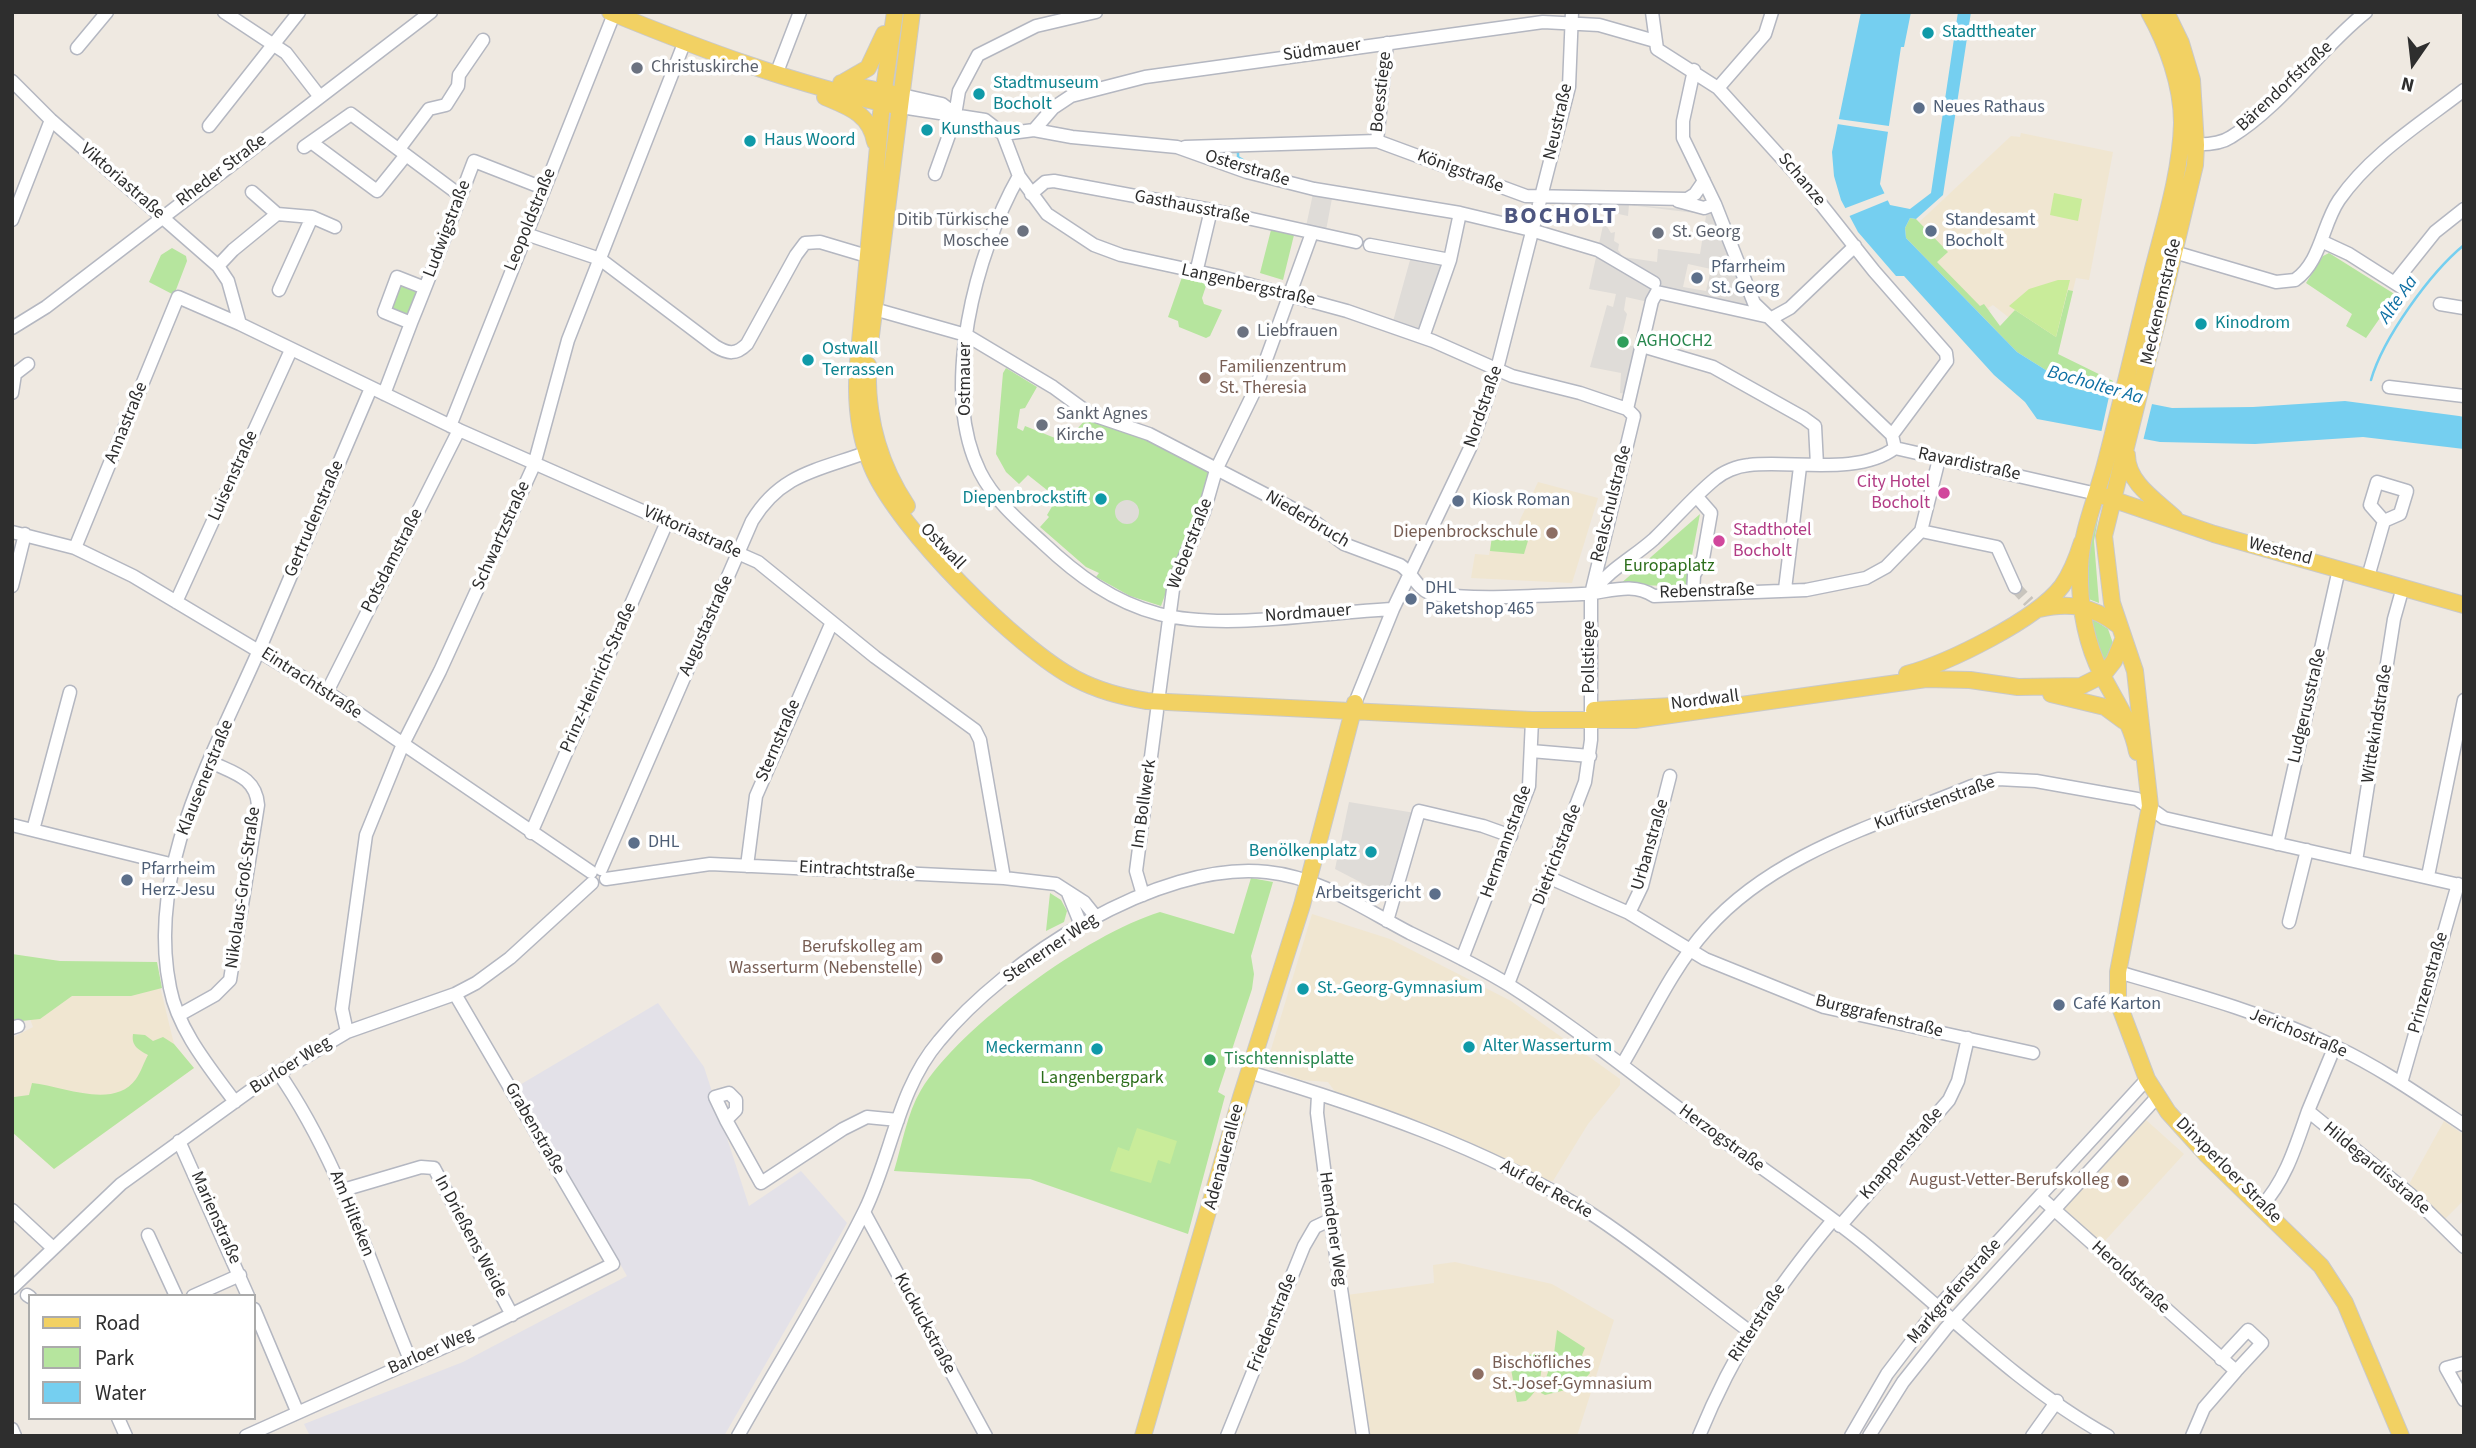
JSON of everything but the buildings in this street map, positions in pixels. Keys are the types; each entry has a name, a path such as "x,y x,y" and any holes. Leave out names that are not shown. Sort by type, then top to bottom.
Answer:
{"main road":[{"path":"841,83 868,68 895,12"},
{"path":"892,99 899,34 895,12"},
{"path":"892,99 912,12"},
{"name":"Meckenemstraße","path":"2132,390 2175,252 2195,165 2182,122 2177,86 2168,54 2148,12"},
{"name":"Meckenemstraße","path":"2105,497 2132,390 2159,248 2196,108 2192,80 2181,43 2166,12"},
{"path":"612,13 793,77 892,99"},
{"path":"793,77 841,83 892,99"},
{"name":"Ostwall","path":"793,77 818,94 861,114 873,133 877,155"},
{"name":"Ostwall","path":"892,99 877,155 856,389 859,420 872,451 881,486 919,539 1019,638 1058,668 1092,687 1126,697 1158,702 1354,707"},
{"name":"Ostwall","path":"872,451 867,382 885,221 892,99"},
{"path":"2120,440 2134,479 2180,523"},
{"name":"Westend","path":"2105,497 2180,523 2464,605"},
{"name":"Dinxperloer Straße","path":"2105,497 2082,542 2080,606 2089,645 2102,676 2131,728 2150,806"},
{"name":"Dinxperloer Straße","path":"2105,497 2104,553 2120,632 2135,671 2150,806 2118,972 2118,1002 2124,1023 2147,1079 2158,1096 2206,1154 2321,1266 2345,1303 2401,1436"},
{"name":"Nordwall","path":"1354,707 1531,720 1696,704 1890,677 1924,669 1959,652 2034,607 2068,577 2082,542"},
{"name":"Nordwall","path":"2034,607 2080,606 2104,615 2120,632"},
{"path":"2018,687 2081,686 2102,676 2115,661 2120,632"},
{"path":"1959,652 1958,667 1970,680"},
{"name":"Nordwall","path":"1354,707 1590,716 1669,716 1926,679 1970,680 2018,687"},
{"path":"2018,687 2105,707 2131,728"},
{"path":"1308,880 1354,707"},
{"name":"Adenauerallee","path":"1143,1436 1308,880"}],"street":[{"path":"77,48 107,12"},
{"path":"223,12 272,43 298,67 320,97"},
{"path":"209,126 299,12"},
{"name":"Rheder Straße","path":"12,328 47,307 431,12"},
{"path":"777,72 800,12"},
{"path":"935,174 955,114 959,91 978,55 1037,26 1096,12"},
{"path":"1652,12 1655,41"},
{"path":"1718,88 1765,34 1772,12"},
{"name":"Bärendorfstraße","path":"2188,144 2215,144 2231,137 2258,117 2349,17 2366,12"},
{"name":"Leopoldstraße","path":"455,428 543,188 612,13"},
{"name":"Südmauer","path":"1034,130 1061,102 1117,82 1187,69 1572,17 1655,41"},
{"name":"Neustraße","path":"1531,230 1569,87 1572,17"},
{"path":"461,196 402,152 351,114 307,145 377,191 402,152 429,108 446,105 458,86 459,75 483,40"},
{"name":"Schwartzstraße","path":"346,1032 342,1009 366,835 403,744 440,671 534,464 568,340 685,41"},
{"name":"Schanze","path":"1655,41 1663,56 1694,70 1718,88 1805,184 1946,353 1947,361 1892,435"},
{"name":"Boesstiege","path":"1377,141 1387,43"},
{"path":"1694,70 1682,132 1754,303 1892,435"},
{"name":"Viktoriastraße","path":"12,81 51,120 218,266 228,281 240,324"},
{"path":"2175,252 2283,283 2301,275 2321,241 2338,202 2370,165 2464,90"},
{"path":"892,99 942,104 955,114 985,120 1003,134 1034,130"},
{"path":"12,220 51,120"},
{"name":"Osterstraße","path":"1034,130 1177,147 1247,172 1314,189 1460,213 1531,230 1598,250 1654,283"},
{"name":"Langenbergstraße","path":"1003,134 1019,176 1031,194 1064,228 1094,245 1121,255 1290,295 1428,339 1497,369 1630,412"},
{"name":"Königstraße","path":"1177,147 1377,141 1526,196 1687,199 1695,194 1704,181"},
{"name":"Ludwigstraße","path":"384,394 474,162 543,188"},
{"name":"Ostmauer","path":"1019,176 979,270 966,335 963,405 974,459 992,491 1041,542 1094,586 1137,607 1169,616"},
{"name":"Gasthausstraße","path":"1031,194 1045,182 1054,181 1210,210 1356,242"},
{"path":"252,191 277,214 312,216 335,227"},
{"path":"1672,199 1704,208 1714,204"},
{"path":"2321,241 2349,254 2399,286 2435,232 2464,209"},
{"path":"1196,273 1210,210"},
{"path":"1428,339 1460,213"},
{"path":"218,266 277,214"},
{"path":"279,290 312,216"},
{"name":"Nordstraße","path":"1411,574 1470,448 1497,369 1531,230"},
{"name":"Weberstraße","path":"1158,702 1174,582 1204,512 1216,470 1255,390 1312,233"},
{"path":"526,234 600,259 715,346 731,353 740,351 747,344 805,243 820,242 867,256"},
{"path":"1370,244 1450,260"},
{"path":"1772,318 1790,308 1855,246"},
{"name":"Ludwigstraße","path":"411,323 384,312 397,278 425,288"},
{"name":"Realschulstraße","path":"1591,594 1642,346 1652,301 1657,292 1662,290 1772,318"},
{"name":"Viktoriastraße","path":"178,297 455,428 739,554 771,571 832,622 975,730 980,740 1004,878"},
{"name":"Annastraße","path":"75,548 178,297"},
{"path":"2440,304 2464,308"},
{"name":"Niederbruch","path":"874,309 966,335 1053,387 1090,414 1132,426 1307,516 1344,544 1400,565 1411,574"},
{"path":"1642,346 1677,354 1713,367 1804,418 1815,426 1817,465"},
{"name":"Luisenstraße","path":"176,602 291,350"},
{"path":"12,393 15,374 27,364"},
{"path":"2389,387 2464,397"},
{"name":"Gertrudenstraße","path":"259,650 371,388"},
{"name":"Potsdamstraße","path":"327,692 455,428"},
{"name":"Ravardistraße","path":"1892,435 1895,448 2105,497"},
{"path":"1591,594 1604,577 1651,541 1715,478 1731,470 1747,465 1800,467 1867,459 1895,448"},
{"name":"Augustastraße","path":"597,876 752,521 765,500 786,482 872,451"},
{"name":"Rebenstraße","path":"1411,574 1417,586 1431,594 1591,594 1617,589 1644,589 1654,596 1829,587 1866,578 1886,567 1921,531 1940,459"},
{"path":"1785,589 1800,467"},
{"path":"1693,594 1694,575 1703,559 1712,513 1697,497"},
{"path":"2368,578 2384,521"},
{"name":"Prinz-Heinrich-Straße","path":"531,833 667,522"},
{"path":"1921,531 1997,547 2015,587"},
{"path":"12,586 19,533"},
{"name":"Eintrachtstraße","path":"19,533 75,548 133,576 259,650 327,692 597,876 693,865 1004,878 1047,882 1066,890 1084,902 1096,917"},
{"name":"Ludgerusstraße","path":"2277,844 2339,569"},
{"path":"1354,707 1393,609 1411,574"},
{"name":"Wittekindstraße","path":"2356,861 2394,619 2403,587"},
{"name":"Pollstiege","path":"1590,716 1591,594"},
{"name":"Nordmauer","path":"1169,616 1246,619 1393,609"},
{"name":"Sternstraße","path":"747,866 756,796 832,622"},
{"name":"Klausenerstraße","path":"235,1102 201,1055 170,991 164,928 174,865 190,809 259,650"},
{"path":"33,830 70,692"},
{"path":"2428,876 2464,700"},
{"name":"Im Bollwerk","path":"1143,895 1136,872 1158,702"},
{"name":"Dietrichstraße","path":"1508,984 1578,804 1590,756 1590,716"},
{"name":"Hermannstraße","path":"1462,959 1529,786 1531,720"},
{"path":"1531,751 1590,756"},
{"name":"Nikolaus-Groß-Straße","path":"181,1014 215,995 230,980 258,805 257,790 249,780 211,762"},
{"name":"Urbanstraße","path":"1629,913 1642,886 1670,776"},
{"name":"Kurfürstenstraße","path":"1622,1065 1691,949 1731,907 1811,851 1972,786 2020,778 2137,799 2164,818 2461,885"},
{"path":"1387,921 1419,811 1511,836"},
{"path":"13,826 174,865"},
{"path":"2289,922 2307,850"},
{"name":"Stenerner Weg","path":"738,1436 864,1212 886,1160 907,1093 926,1058 957,1020 1020,966 1081,925 1143,895 1194,878 1224,872 1263,871 1308,880"},
{"name":"Burloer Weg","path":"12,1288 121,1184 179,1141 278,1072 346,1032 455,994 510,958 597,876"},
{"name":"Urbanstraße","path":"1550,878 1629,913 1691,949"},
{"name":"Herzogstraße","path":"1308,880 1508,984 1837,1223 2003,1363 2108,1436"},
{"name":"Prinzenstraße","path":"2401,1083 2461,885"},
{"path":"1066,890 1081,925"},
{"name":"Burggrafenstraße","path":"1691,949 1726,968 1825,1007 2033,1053"},
{"name":"Jerichostraße","path":"2118,972 2279,1023 2335,1046 2401,1083 2464,1125"},
{"name":"Grabenstraße","path":"455,994 613,1264"},
{"name":"Knappenstraße","path":"1837,1223 1949,1100 1958,1081 1968,1038"},
{"name":"Hildegardisstraße","path":"2335,1046 2308,1111 2411,1195 2464,1247"},
{"name":"Am Hilteken","path":"278,1072 315,1131 343,1191 411,1362"},
{"path":"1249,1072 1318,1095"},
{"name":"Markgrafenstraße","path":"1851,1436 1887,1374 1938,1307 2147,1079"},
{"name":"Hemdener Weg","path":"1318,1095 1317,1113 1330,1220 1363,1436"},
{"name":"Auf der Recke","path":"1318,1095 1485,1157 1549,1190 1588,1212 1749,1331"},
{"name":"Markgrafenstraße","path":"1869,1436 1903,1382 1953,1321 2158,1096"},
{"path":"2262,1207 2274,1193 2291,1162 2308,1111"},
{"path":"726,1120 761,1182 843,1129 867,1117 898,1119"},
{"name":"Marienstraße","path":"179,1141 247,1294"},
{"path":"2074,1160 2088,1172"},
{"name":"In Drießens Weide","path":"343,1191 421,1167 433,1168 512,1315"},
{"name":"Heroldstraße","path":"2040,1197 2236,1371"},
{"path":"12,1210 53,1248"},
{"name":"Kuckuckstraße","path":"864,1212 982,1434"},
{"name":"Friedenstraße","path":"1227,1436 1304,1246 1315,1227 1330,1220"},
{"name":"Ritterstraße","path":"1699,1436 1720,1385 1749,1331 1837,1223"},
{"path":"148,1235 175,1294"},
{"name":"Barloer Weg","path":"246,1436 512,1315 613,1264"},
{"path":"197,1294 240,1275"},
{"path":"256,1313 297,1411"},
{"path":"2192,1436 2204,1408 2262,1343 2248,1331 2221,1359"},
{"path":"2464,1363 2446,1368 2464,1400"},
{"path":"2032,1436 2057,1401"},
{"path":"119,1420 126,1436"},
{"path":"12,1429 15,1436"}],"shaded area":[{"path":"2021,133 2113,152 2089,280 2076,278 2057,356 1993,305 1988,308 1991,311 1985,312 1937,262 1915,226 2011,136 2020,137"},
{"path":"1314,189 1333,193 1325,236 1305,231"},
{"path":"1608,203 1711,211 1751,308 1661,287 1648,302 1626,297 1624,310 1627,314 1620,343 1632,346 1637,341 1627,394 1620,393 1621,373 1590,367 1607,305 1613,307 1616,294 1589,289","holes":["1629,205 1706,216 1700,254 1658,249 1657,262 1623,257 1618,250 1619,244 1614,241 1615,232 1611,233 1606,225 1607,218 1614,213 1628,216","1688,264 1711,269 1706,291 1683,287"]},
{"path":"1412,253 1450,260 1423,337 1392,325"},
{"name":"Diepenbrockschule","path":"1538,482 1598,498 1572,583 1471,578 1475,554 1489,555 1492,536 1499,531 1517,535 1519,522"},
{"path":"1127,500 1136,503 1139,512 1136,521 1127,524 1118,521 1115,512 1118,503"},
{"name":"Benölkenplatz","path":"1349,802 1415,813 1389,897 1335,869"},
{"path":"1312,914 1390,939 1511,1001 1620,1079 1620,1085 1588,1124 1553,1181 1548,1181 1471,1143 1336,1093 1328,1082 1301,1080 1273,1069 1269,1056"},
{"path":"155,966 174,1044 194,1068 54,1169 12,1132 12,1038 33,1027 12,972"},
{"path":"658,1003 704,1067 749,1206 801,1171 847,1223 724,1436 310,1436 304,1424 463,1362 627,1276 518,1086"},
{"name":"August-Vetter-Berufskolleg","path":"2145,1119 2184,1154 2102,1244 2063,1209"},
{"path":"2444,1121 2464,1135 2464,1200 2443,1221 2407,1188"},
{"name":"Bischöfliches St.-Josef-Gymnasium","path":"1455,1262 1552,1284 1614,1320 1577,1436 1368,1436 1347,1295 1434,1283 1433,1265"}],"green space":[{"path":"2054,193 2082,199 2078,221 2050,215"},
{"path":"1910,218 1916,219 1948,252 1937,262 1980,306 1984,304 2000,326 2015,310 2056,337 2068,290 2073,291 2058,354 2113,381 2110,395 2076,389 2017,352 1906,238 1905,228"},
{"path":"1271,230 1294,235 1283,280 1260,273"},
{"path":"172,248 186,256 187,261 174,295 149,282 161,255"},
{"path":"2329,253 2396,295 2366,338 2346,326 2352,314 2306,283 2323,256"},
{"path":"1182,277 1207,283 1202,298 1204,304 1222,310 1210,336 1206,338 1179,327 1178,321 1168,317"},
{"path":"2058,280 2070,280 2056,337 2009,306 2029,289"},
{"path":"400,283 418,289 410,315 391,309"},
{"path":"1006,368 1037,387 1025,408 1020,409 1017,428 1023,431 1025,426 1065,442 1089,416 1125,429 1210,473 1161,606 1130,596 1096,577 1099,573 1086,567 1040,527 1049,517 1047,515 1057,498 1028,475 1019,484 1006,472 996,454 1003,373"},
{"name":"Europaplatz","path":"1700,514 1686,586 1619,585"},
{"path":"2095,518 2098,519 2094,541 2099,603 2086,598 2087,565"},
{"path":"1499,531 1530,534 1524,554 1490,551 1492,536"},
{"path":"2088,616 2108,629 2115,649 2103,661"},
{"name":"Langenbergpark","path":"1251,878 1273,882 1251,956 1254,974 1252,989 1218,1092 1225,1096 1188,1234 1030,1179 894,1171 908,1119 921,1090 965,1038 995,1011 1028,985 1098,940 1160,912 1234,934"},
{"path":"1050,893 1061,900 1067,911 1064,922 1046,931"},
{"path":"12,954 60,961 157,962 162,988 131,996 72,996 40,1019 12,1022"},
{"path":"133,1034 145,1035 153,1041 163,1037 174,1044 194,1068 54,1169 12,1132 14,1097 29,1095 32,1083 101,1095 126,1088 136,1079 148,1055 134,1045"},
{"path":"1137,1128 1177,1141 1170,1164 1158,1160 1151,1183 1110,1171 1118,1147 1129,1151"},
{"path":"1557,1330 1585,1348 1582,1355 1590,1373 1578,1387 1545,1395 1541,1393 1554,1354"},
{"path":"1540,1353 1541,1373 1538,1386 1526,1401 1517,1402 1509,1358"}],"water":[{"path":"1861,12 1911,12 1904,47 1901,47 1880,184 1890,205 1910,209 1931,193 1958,12 1971,12 1943,195 1916,219 1910,218 1905,228 1906,238 2017,352 2076,389 2172,408 2253,407 2345,401 2464,417 2464,449 2363,437 2255,444 2160,442 2037,419 2025,402 1994,375 1904,276 1896,276 1858,232 1841,200 1834,176 1832,152"}],"pier":[{"path":"1838,119 1889,126 1889,132 1837,124"},
{"path":"1888,192 1891,199 1847,217 1843,209"},
{"path":"2110,392 2153,400 2143,441 2101,433"}],"waterway":[{"path":"1220,152 1238,152 1238,157 1243,160"},
{"name":"Alte Aa","path":"2371,380 2386,345 2409,307 2437,272 2464,245"}],"tunnel":[{"path":"2015,587 2029,602"}],"place":[{"name":"Stadttheater","path":"1928,33"},
{"name":"Christuskirche","path":"637,68"},
{"name":"Stadtmuseum Bocholt","path":"979,94"},
{"name":"Neues Rathaus","path":"1919,108"},
{"name":"Kunsthaus","path":"927,130"},
{"name":"Haus Woord","path":"750,141"},
{"name":"Ditib Türkische Moschee","path":"1023,231"},
{"name":"Standesamt Bocholt","path":"1931,231"},
{"name":"St. Georg","path":"1658,233"},
{"name":"Pfarrheim St. Georg","path":"1697,278"},
{"name":"Kinodrom","path":"2201,324"},
{"name":"Liebfrauen","path":"1243,332"},
{"name":"AGHOCH2","path":"1623,342"},
{"name":"Ostwall Terrassen","path":"808,360"},
{"name":"Familienzentrum St. Theresia","path":"1205,378"},
{"name":"Sankt Agnes Kirche","path":"1042,425"},
{"name":"City Hotel Bocholt","path":"1944,493"},
{"name":"Diepenbrockstift","path":"1101,499"},
{"name":"Kiosk Roman","path":"1458,501"},
{"name":"Diepenbrockschule","path":"1552,533"},
{"name":"Stadthotel Bocholt","path":"1719,541"},
{"name":"DHL Paketshop 465","path":"1411,599"},
{"name":"DHL","path":"634,843"},
{"name":"Benölkenplatz","path":"1371,852"},
{"name":"Pfarrheim Herz-Jesu","path":"127,880"},
{"name":"Arbeitsgericht","path":"1435,894"},
{"name":"Berufskolleg am Wasserturm (Nebenstelle)","path":"937,958"},
{"name":"St.-Georg-Gymnasium","path":"1303,989"},
{"name":"Café Karton","path":"2059,1005"},
{"name":"Alter Wasserturm","path":"1469,1047"},
{"name":"Meckermann","path":"1097,1049"},
{"name":"Tischtennisplatte","path":"1210,1060"},
{"name":"August-Vetter-Berufskolleg","path":"2123,1181"},
{"name":"Bischöfliches St.-Josef-Gymnasium","path":"1478,1374"}],"district":[{"name":"BOCHOLT","path":"1561,218"}],"water label":[{"name":"Bocholter Aa","path":"2095,386"}]}
